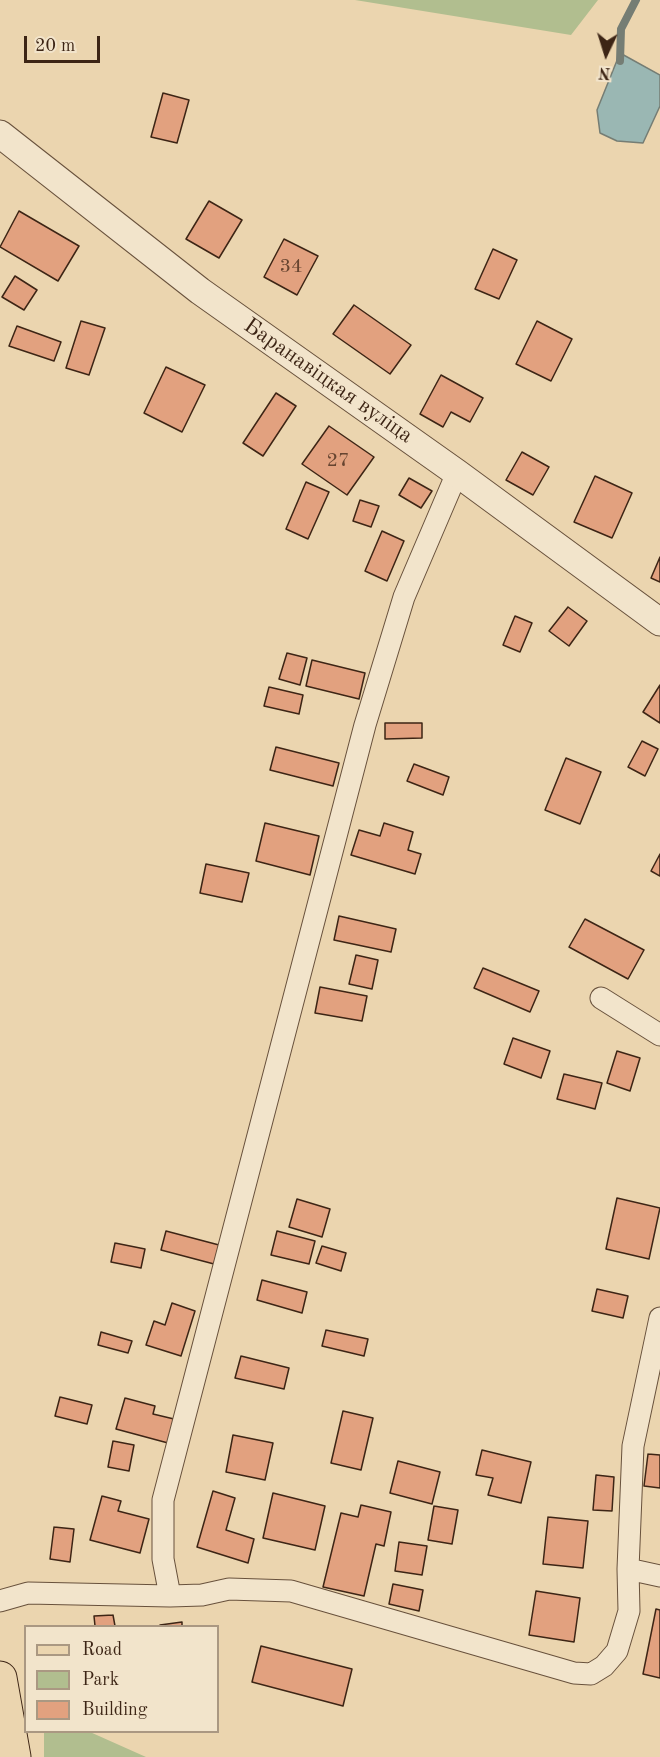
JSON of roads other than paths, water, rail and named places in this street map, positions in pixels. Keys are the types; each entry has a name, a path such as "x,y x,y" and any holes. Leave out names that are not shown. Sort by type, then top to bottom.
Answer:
{"main road":[{"path":"0,1678 14,1757"}],"street":[{"name":"Баранавіцкая вуліца","path":"0,134 200,291 457,472 660,622"},
{"path":"170,1596 163,1559 163,1500 365,725 404,597 457,472"},
{"path":"601,998 660,1035"},
{"path":"0,1601 28,1593 170,1596 202,1595 229,1589 291,1591 574,1673 591,1674 604,1666 617,1651 629,1611 628,1569 633,1446 660,1318"},
{"path":"628,1569 660,1576"}],"water":[{"path":"620,53 660,75 660,106 643,143 617,141 600,133 597,110"}],"waterway":[{"path":"620,61 621,29 636,0"}]}
